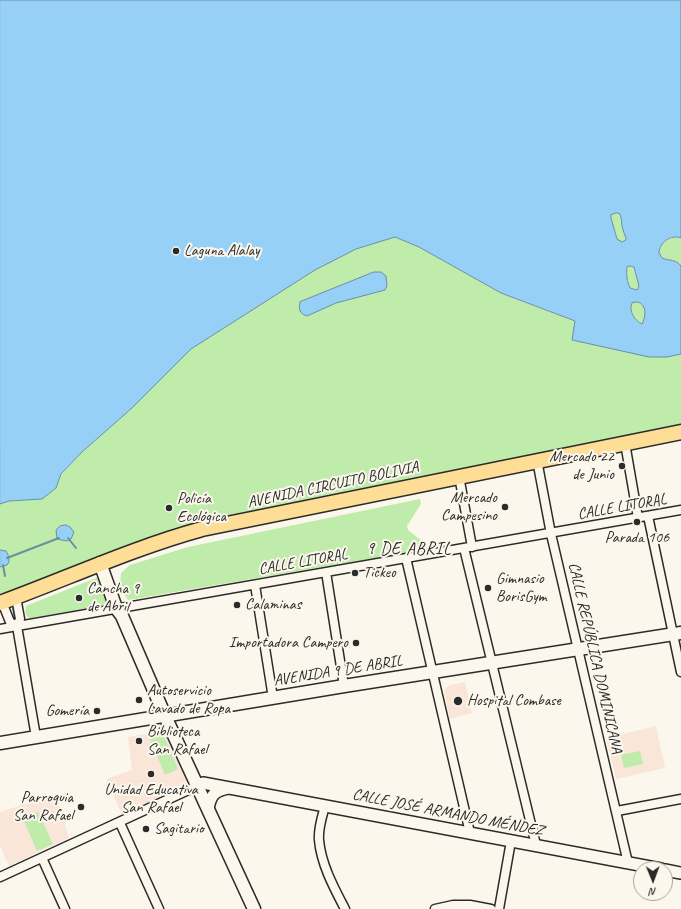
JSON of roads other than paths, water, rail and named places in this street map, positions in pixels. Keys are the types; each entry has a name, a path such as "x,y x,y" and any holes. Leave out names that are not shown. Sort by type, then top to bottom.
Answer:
{"highway":[{"name":"AVENIDA CIRCUITO BOLIVIA","path":"7,603 105,565 201,537 459,480 626,446 681,432"},
{"name":"AVENIDA CIRCUITO BOLIVIA","path":"626,446 681,438"}],"main road":[{"path":"105,565 120,610 165,716 254,909"},
{"name":"AVENIDA 9 DE ABRIL","path":"0,743 344,686 677,634"}],"street":[{"path":"626,446 638,518"},
{"name":"CALLE REPÚBLICA DOMINICANA","path":"538,464 551,534 628,863"},
{"path":"459,480 468,548 492,663 536,846"},
{"name":"CALLE LITORAL","path":"0,629 120,610 326,572 551,534 681,510"},
{"path":"648,516 677,634 681,672"},
{"path":"406,558 470,833"},
{"path":"326,572 344,686"},
{"path":"255,585 273,698"},
{"path":"7,603 10,622 17,626"},
{"path":"7,603 20,619 17,626 36,737"},
{"name":"CALLE JOSÉ ARMANDO MÉNDEZ","path":"197,786 203,783 633,864"},
{"path":"0,877 120,823 197,786"},
{"path":"208,808 211,798 215,793 229,788"},
{"path":"617,811 681,799"},
{"path":"324,806 319,840 321,851 335,889 345,909"},
{"path":"120,823 159,909"},
{"path":"499,909 511,841"},
{"path":"42,858 65,909"},
{"path":"435,909 454,905 470,905 491,909"}],"water":[{"name":"Laguna Alalay","path":"0,0 681,0 681,238 673,237 666,240 661,246 659,253 662,258 675,261 681,266 681,354 667,357 649,357 572,340 575,321 501,293 419,247 395,237 356,249 315,270 191,349 132,408 82,452 61,474 56,488 42,499 9,501 0,504","holes":["617,213 620,214 622,228 626,239 622,242 617,239 611,218 611,215","627,267 634,267 639,286 637,290 630,288 627,278","632,303 641,303 644,308 645,314 642,324 637,321 633,315 631,309"]},
{"path":"374,272 381,272 386,276 387,286 385,290 336,303 307,316 300,311 300,302"},
{"path":"66,525 74,532 71,539 67,541 57,539 56,530 60,526"},
{"path":"0,550 6,551 9,557 9,562 7,565 0,567"}],"waterway":[{"path":"7,558 59,538"},
{"path":"68,538 76,548"},
{"path":"3,565 5,576"},
{"path":"13,608 15,619"}],"place":[{"name":"Laguna Alalay","path":"176,251"},
{"name":"Mercado 22 de Junio","path":"622,466"},
{"name":"Mercado Campesino","path":"505,507"},
{"name":"Policía Ecológica","path":"169,508"},
{"name":"Parada 106","path":"637,522"},
{"name":"Tickeo","path":"355,573"},
{"name":"Gimnasio BorisGym","path":"488,588"},
{"name":"Cancha 9 de Abril","path":"79,598"},
{"name":"Calaminas","path":"237,605"},
{"name":"Importadora Campero","path":"356,643"},
{"name":"Autoservicio Lavado de Ropa","path":"139,700"},
{"name":"Hospital Combase","path":"458,701"},
{"name":"Gomería","path":"97,711"},
{"name":"Biblioteca San Rafael","path":"139,741"},
{"name":"Unidad Educativa San Rafael","path":"151,774"},
{"name":"Parroquia San Rafael","path":"81,807"},
{"name":"Sagitario","path":"146,829"}],"district":[{"name":"9 DE ABRIL","path":"409,550"}]}
